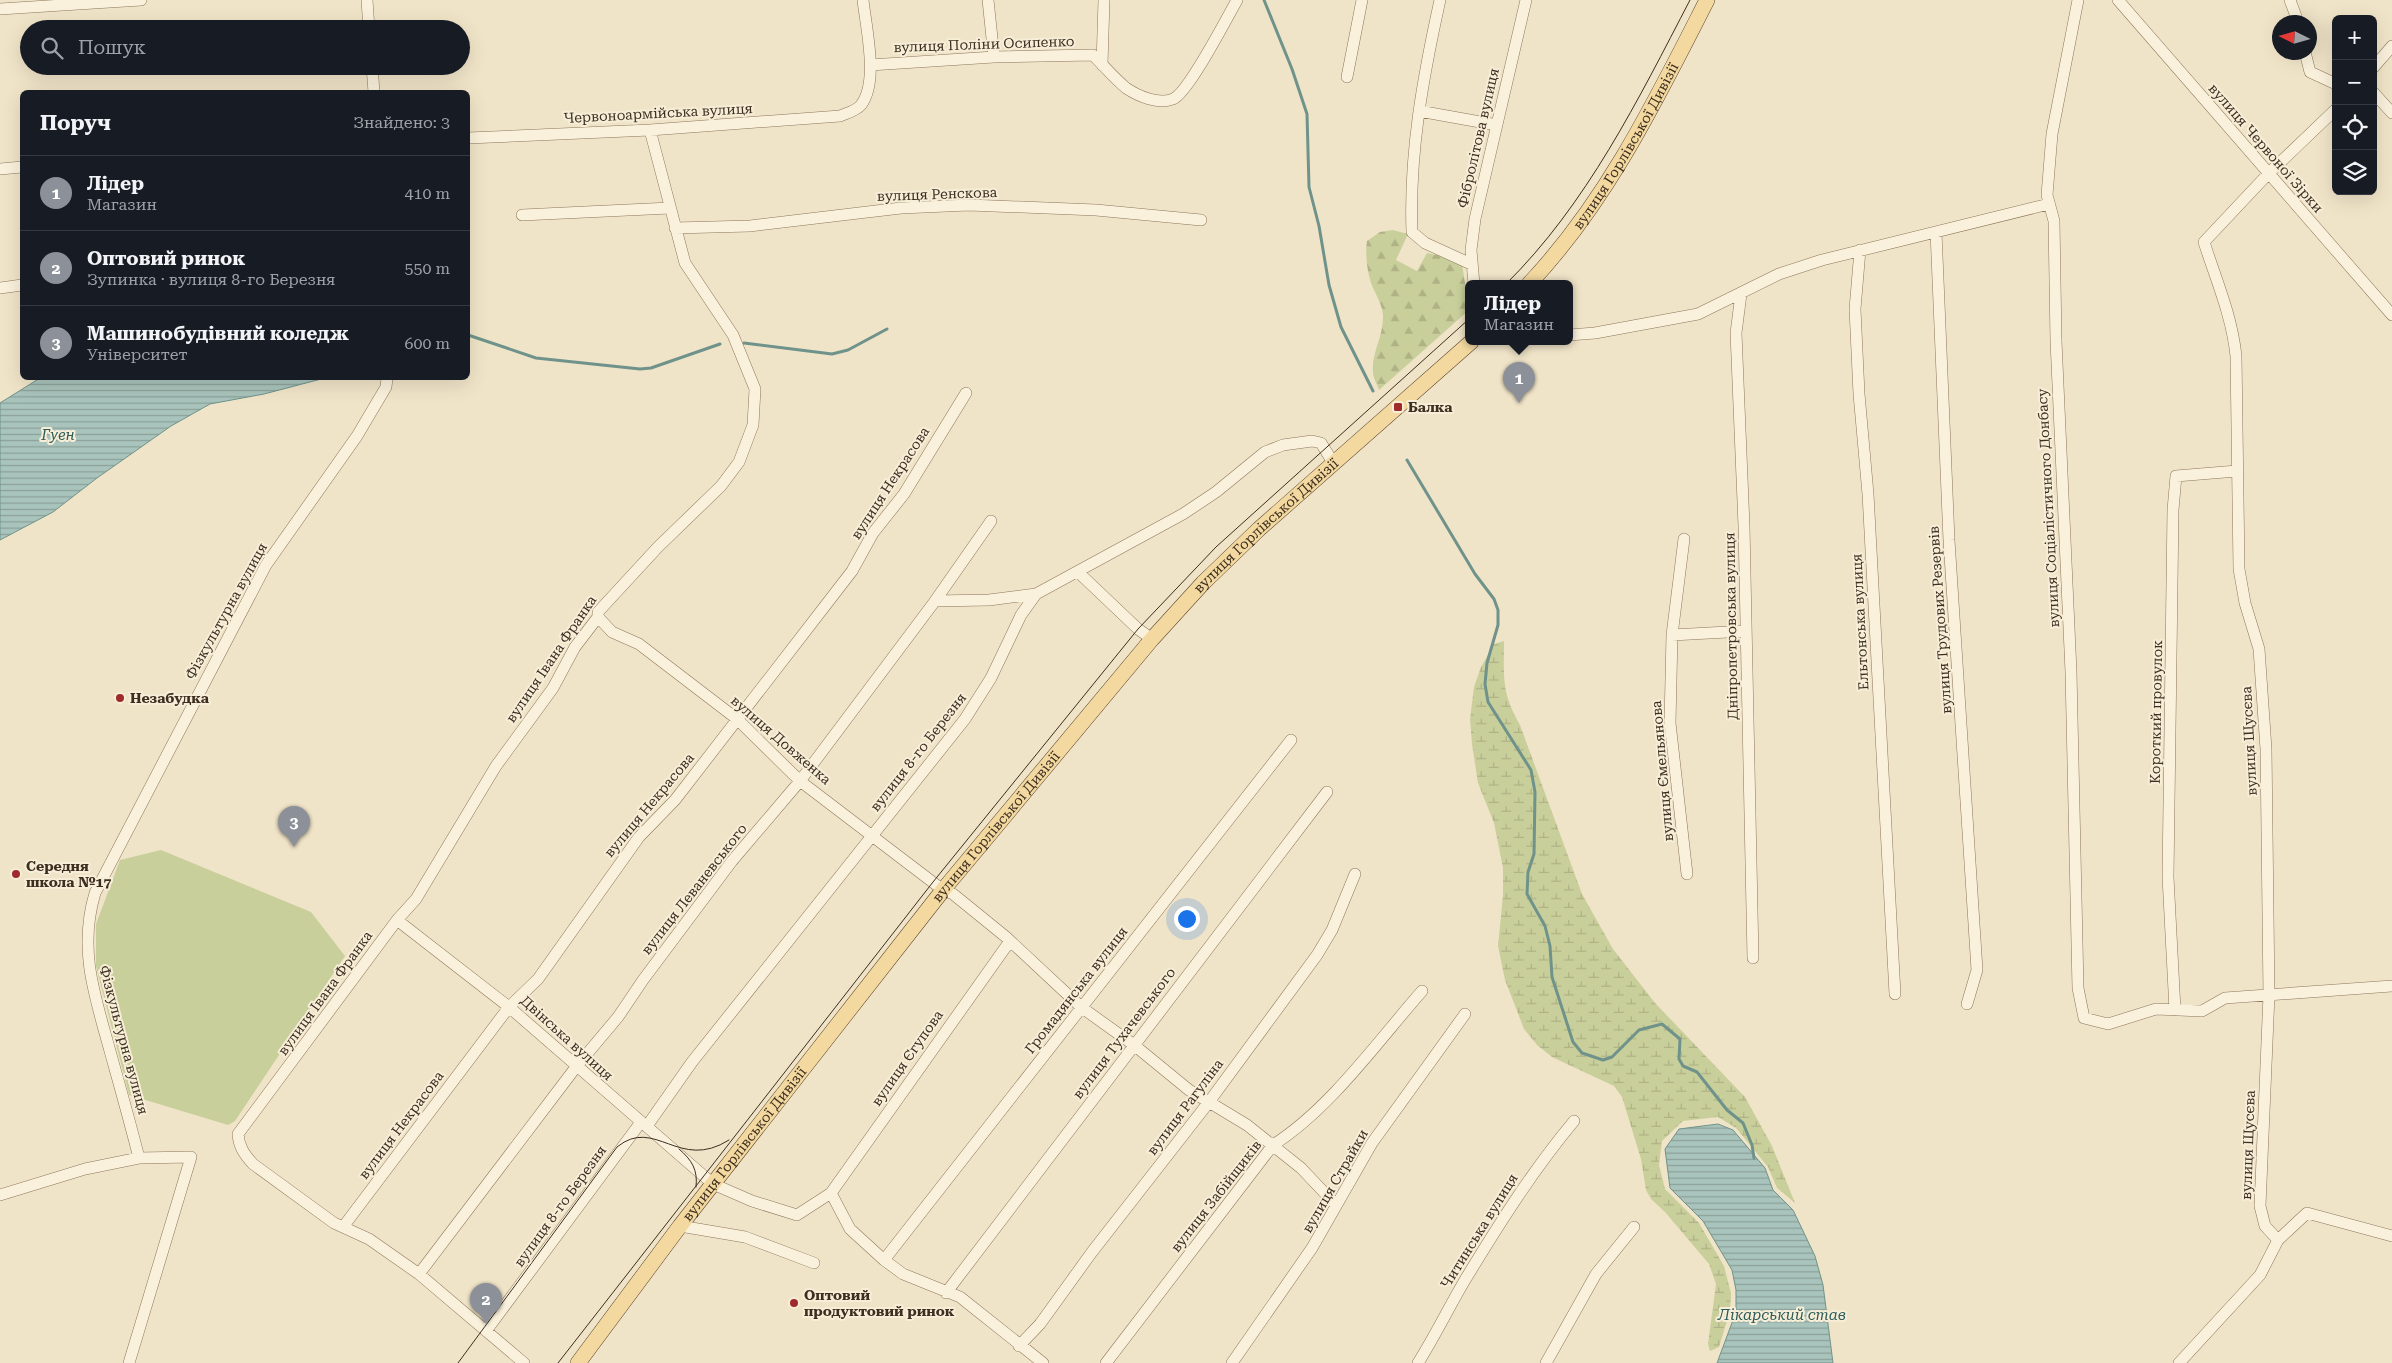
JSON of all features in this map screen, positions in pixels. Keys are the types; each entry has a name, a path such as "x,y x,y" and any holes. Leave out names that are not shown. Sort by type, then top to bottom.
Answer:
{"main road":[{"name":"вулиця Горлівської Дивізії","path":"1533,280 1554,256 1607,187 1707,0"},
{"name":"вулиця Горлівської Дивізії","path":"578,1363 680,1226 943,890 1152,639 1203,583 1259,529 1468,345"}],"street":[{"path":"0,9 141,0"},
{"path":"367,0 368,20"},
{"path":"863,0 870,64"},
{"path":"988,0 994,57"},
{"path":"1102,64 1104,0"},
{"name":"вулиця Поліни Осипенко","path":"870,64 994,57 1093,55 1126,88 1139,95 1161,101 1174,99 1187,86 1237,0"},
{"path":"1347,77 1362,0"},
{"path":"1440,0 1419,110 1413,161 1412,232 1425,243 1471,264"},
{"name":"Фібролітова вулиця","path":"1473,280 1471,264 1475,219 1526,0"},
{"name":"вулиця Соціалістичного Донбасу","path":"2078,0 2052,134 2047,195 2054,221 2056,341 2071,672 2078,988 2084,1018 2108,1024 2156,1009 2175,1010"},
{"name":"вулиця Червоної Зірки","path":"2118,0 2392,315"},
{"path":"2290,0 2295,15"},
{"path":"2377,63 2392,46"},
{"path":"2307,60 2310,72 2332,82"},
{"name":"Червоноармійська вулиця","path":"470,138 650,130 840,116 860,106 865,98 870,76 870,64"},
{"path":"373,75 374,90"},
{"path":"2377,96 2392,113"},
{"path":"1419,110 1497,125"},
{"path":"2268,174 2332,114"},
{"name":"вулиця Івана Франка","path":"343,1227 253,1164 242,1152 238,1144 238,1134 397,920 416,899 496,766 553,688 575,647 598,617 598,612 658,547 721,486 739,462 753,425 755,389 733,334 685,263 650,130"},
{"path":"0,169 20,167"},
{"name":"вулиця Щусєва","path":"2268,174 2204,242 2230,314 2234,335 2241,587 2259,649 2266,749 2269,995 2260,1206 2265,1226 2278,1240"},
{"path":"1573,335 1595,333 1698,314 1779,274 1860,250 2049,204"},
{"name":"вулиця Ренскова","path":"675,228 750,226 901,208 968,205 1096,210 1201,220"},
{"path":"522,215 670,208"},
{"name":"вулиця Трудових Резервів","path":"1936,232 1950,540 1977,970 1966,1004"},
{"name":"Ельтонська вулиця","path":"1860,250 1855,309 1859,394 1868,494 1895,994"},
{"path":"0,288 20,284"},
{"name":"Дніпропетровська вулиця","path":"1741,294 1736,333 1754,958"},
{"name":"Фізкультурна вулиця","path":"139,1158 89,971 86,934 88,915 95,894 266,565 357,436 386,387 387,380"},
{"name":"вулиця Некрасова","path":"343,1227 509,1007 538,979 639,836 675,800 852,571 873,533 904,494 966,393"},
{"name":"вулиця 8-го Березня","path":"486,1331 692,1062 965,719 991,678 1021,615 1036,594 1184,514 1216,492 1265,452 1275,447 1312,441 1321,443 1334,464"},
{"name":"Короткий провулок","path":"2175,1010 2168,877 2173,510 2176,476 2237,470"},
{"name":"вулиця Леваневського","path":"419,1274 576,1067 618,1017 643,980 732,862 800,781 935,600 991,521"},
{"name":"вулиця Ємельянова","path":"1684,539 1672,635 1670,723 1687,874"},
{"path":"1078,572 1138,629 1152,639"},
{"path":"935,600 989,600 1036,594"},
{"name":"вулиця Довженка","path":"598,617 612,632 639,644 737,719 800,781 943,890 952,894 1010,940 1081,1007 1134,1045 1189,1090 1247,1124 1302,1168 1336,1205"},
{"path":"1672,635 1746,630"},
{"name":"Громадянська вулиця","path":"884,1260 1291,740"},
{"name":"вулиця Тухачевського","path":"946,1293 1327,792"},
{"name":"вулиця Рагуліна","path":"1019,1346 1040,1324 1092,1252 1209,1102 1316,955 1332,930 1355,874"},
{"name":"Двінська вулиця","path":"397,920 509,1007 713,1184 752,1201 797,1215 831,1193"},
{"name":"вулиця Єгупова","path":"831,1193 1010,940"},
{"path":"2175,1010 2202,1011 2225,998 2392,986"},
{"name":"вулиця Забійщиків","path":"1106,1363 1273,1145 1290,1134 1345,1081 1422,991"},
{"name":"вулиця Страйки","path":"1232,1363 1312,1248 1372,1143 1465,1014"},
{"name":"Читинська вулиця","path":"1418,1363 1513,1203 1544,1157 1574,1121"},
{"path":"0,1195 85,1169 139,1158 191,1157 129,1363"},
{"path":"831,1193 850,1229 884,1260 903,1274 946,1293 960,1297 1019,1346 1043,1363"},
{"path":"2179,1363 2260,1275 2278,1240 2307,1213 2372,1229 2392,1236"},
{"path":"680,1226 745,1237 814,1263"},
{"path":"343,1227 369,1239 419,1274 524,1363"},
{"path":"1546,1363 1596,1274 1634,1227"}],"green space":[{"path":"1393,230 1408,234 1396,260 1417,271 1427,253 1445,257 1461,257 1465,284 1465,314 1379,390 1374,376 1373,365 1382,330 1383,315 1370,278 1366,246 1367,241 1380,232"},
{"path":"1504,641 1505,684 1509,703 1520,725 1582,894 1613,949 1655,1003 1745,1097 1772,1146 1795,1203 1777,1188 1768,1167 1736,1128 1718,1117 1683,1121 1662,1141 1659,1165 1665,1189 1699,1223 1724,1266 1731,1293 1730,1311 1719,1347 1710,1351 1708,1344 1716,1284 1709,1264 1665,1212 1651,1199 1646,1190 1641,1159 1622,1097 1614,1086 1552,1057 1537,1045 1524,1029 1505,980 1498,946 1503,895 1503,868 1494,823 1478,783 1470,719 1474,687 1481,667 1494,644"},
{"path":"161,850 311,912 345,956 235,1121 228,1125 129,1095 96,966 96,924 120,860"}],"water":[{"name":"Гуен","path":"37,380 317,380 264,394 210,404 171,426 97,478 53,512 0,540 0,403"},
{"name":"Лікарський став","path":"1718,1124 1733,1130 1765,1168 1773,1190 1793,1210 1815,1256 1823,1285 1833,1363 1717,1363 1736,1312 1736,1290 1732,1270 1703,1221 1670,1188 1665,1149 1679,1129"}],"waterway":[{"path":"1264,0 1292,69 1307,114 1309,187 1319,226 1329,285 1341,327 1373,391"},
{"path":"744,343 832,354 848,350 887,329"},
{"path":"470,336 536,358 640,369 651,368 720,344"},
{"path":"1407,460 1475,574 1494,599 1498,610 1498,625 1487,663 1485,684 1488,702 1531,770 1535,792 1534,854 1528,872 1527,894 1545,926 1550,946 1552,977 1573,1042 1582,1053 1603,1060 1612,1057 1639,1030 1662,1024 1680,1039 1679,1059 1683,1066 1697,1072 1727,1110 1743,1123 1752,1145 1754,1158"}],"tram line":[{"path":"1510,280 1562,220 1609,150 1690,0"},
{"path":"558,1363 933,882 1138,629 1216,547 1465,323"},
{"path":"458,1363 617,1147 631,1139 644,1137 696,1150 711,1148 729,1140"},
{"path":"679,1149 687,1157 695,1170 696,1187"}],"place":[{"name":"Лідер","path":"1519,403"},
{"name":"Балка","path":"1398,407"},
{"name":"Незабудка","path":"120,698"},
{"name":"Машинобудівний коледж","path":"294,847"},
{"name":"Середня школа №17","path":"16,874"},
{"name":"Оптовий продуктовий ринок","path":"794,1303"},
{"name":"Оптовий ринок","path":"486,1324"}]}
